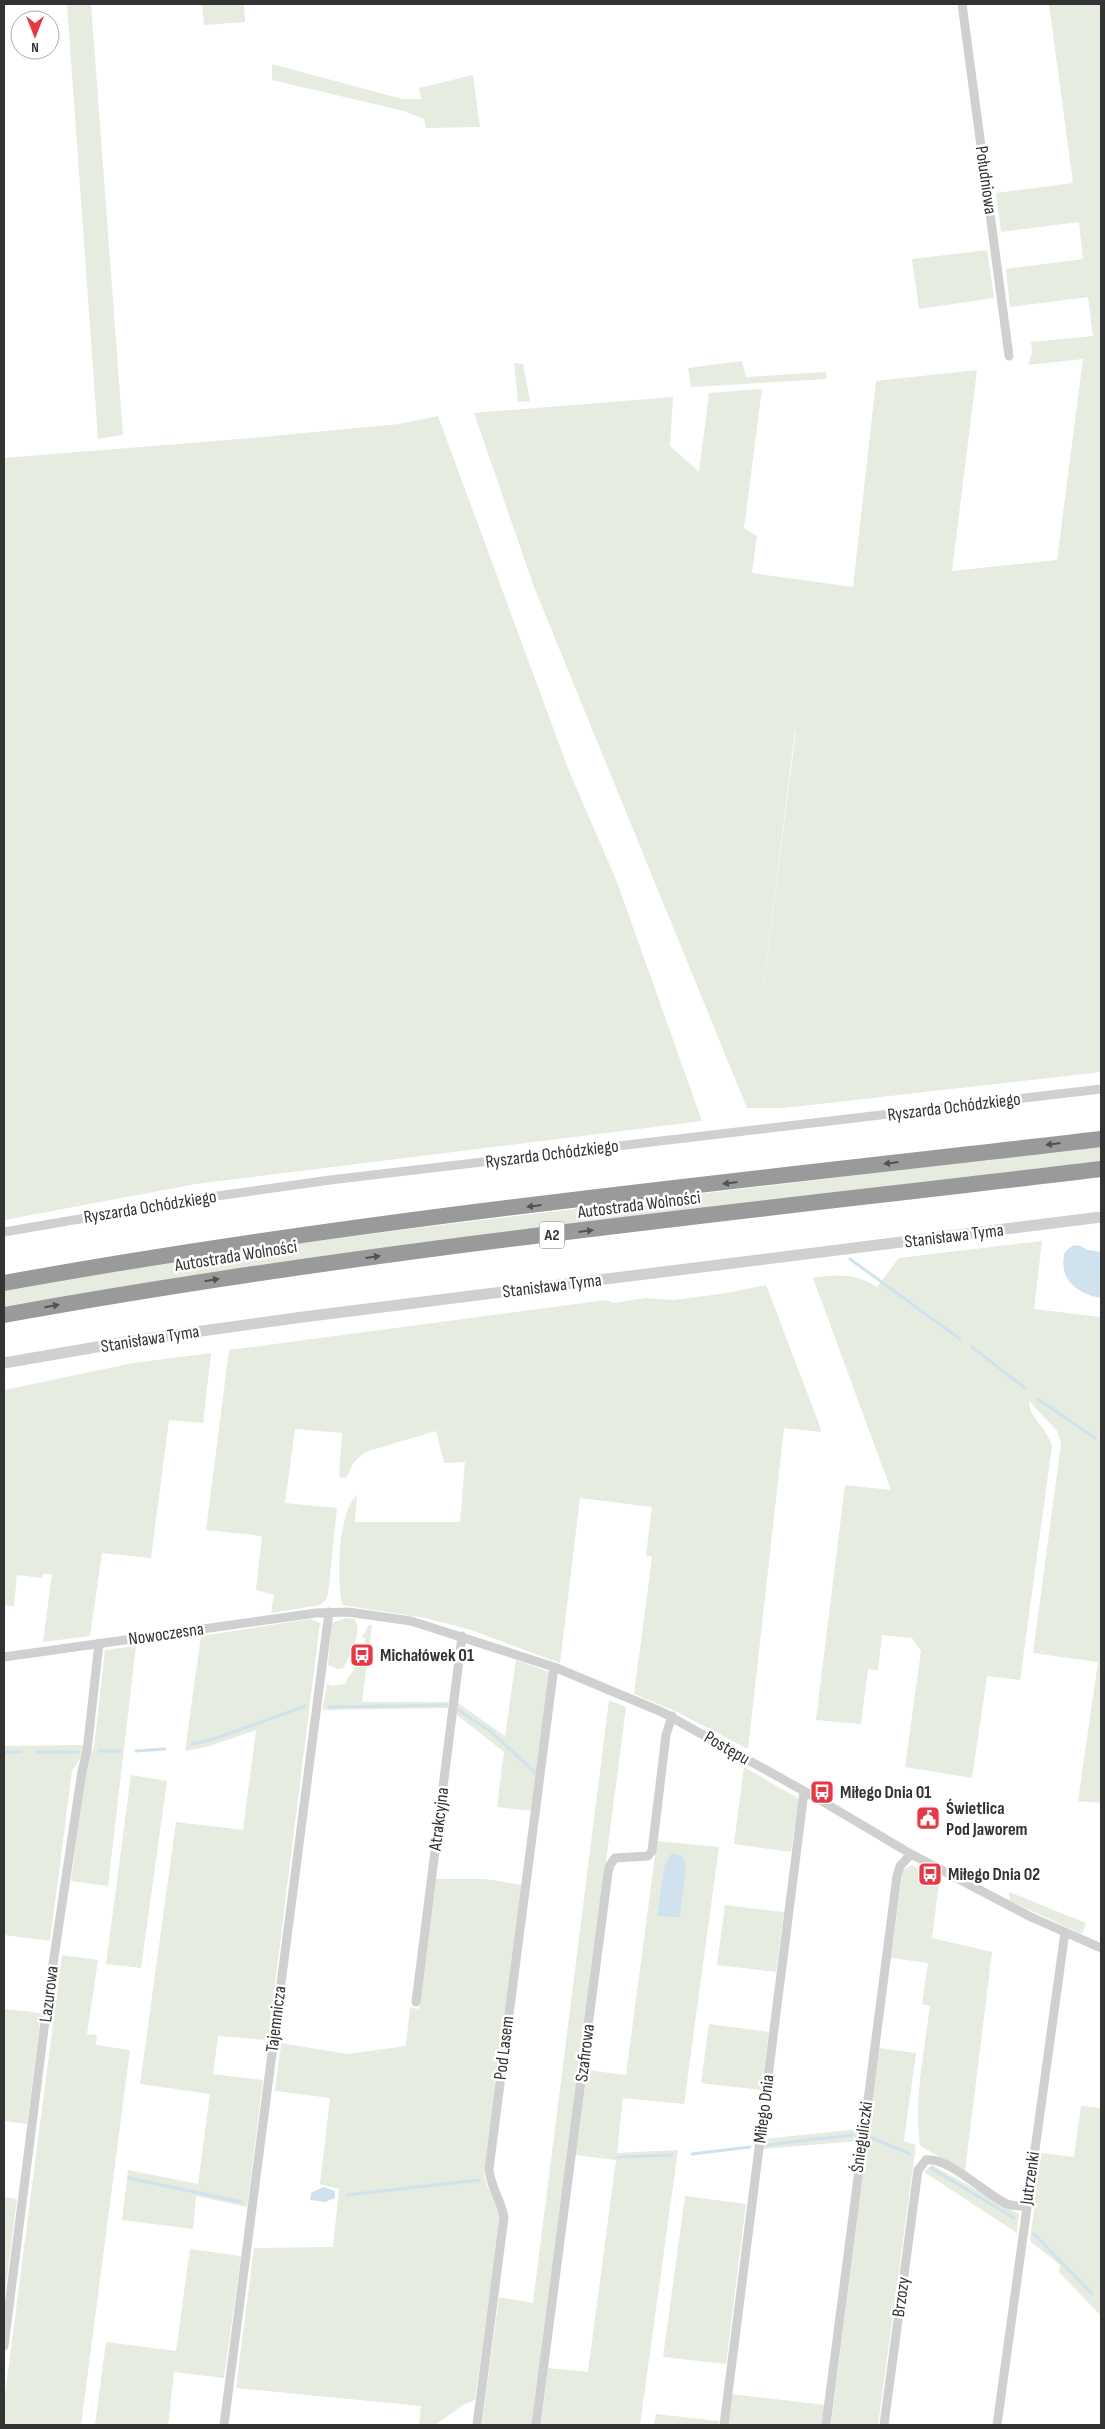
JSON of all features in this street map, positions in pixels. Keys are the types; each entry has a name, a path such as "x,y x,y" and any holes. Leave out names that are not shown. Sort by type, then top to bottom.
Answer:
{"highway":[{"name":"Autostrada Wolności","path":"4,1283 216,1247 370,1226 1101,1139"},
{"name":"Autostrada Wolności","path":"4,1315 220,1278 374,1257 1101,1170"}],"street":[{"name":"Południowa","path":"962,4 1009,356"},
{"name":"Ryszarda Ochódzkiego","path":"4,1232 196,1199 330,1180 1101,1089"},
{"name":"Stanisława Tyma","path":"4,1363 137,1340 284,1320 1101,1217"},
{"name":"Postępu","path":"329,1612 366,1614 411,1621 462,1636 554,1667 672,1716 911,1854 1065,1932 1101,1948"},
{"name":"Nowoczesna","path":"4,1656 329,1612"},
{"name":"Tajemnicza","path":"224,2425 329,1612"},
{"name":"Atrakcyjna","path":"416,2002 462,1636"},
{"name":"Lazurowa","path":"4,2346 48,1997 80,1781 87,1751 99,1643"},
{"name":"Pod Lasem","path":"477,2425 504,2216 501,2202 489,2178 488,2169 554,1667"},
{"name":"Szafirowa","path":"536,2425 608,1873 610,1865 615,1858 641,1858 648,1856 652,1851 666,1735 672,1716"},
{"name":"Miłego Dnia","path":"724,2425 804,1792"},
{"name":"Śnieguliczki","path":"826,2425 897,1876 900,1866 911,1854"},
{"name":"Jutrzenki","path":"997,2425 1065,1932"},
{"name":"Brzozy","path":"884,2425 918,2170 926,2160 932,2159 946,2165 1008,2205 1026,2206"}],"shaded area":[{"path":"67,4 91,4 123,435 98,439"},
{"path":"202,4 244,4 245,22 204,25"},
{"path":"1049,4 1101,4 1101,1072 784,1108 747,1108 534,587 474,413 673,397 670,446 699,472 709,393 762,389 744,528 757,536 752,573 853,587 876,381 977,370 952,571 1057,560 1083,359 1028,365 1032,353 1031,342 1093,336 1088,297 1010,307 1006,269 1083,259 1079,222 1001,232 996,193 1073,183","holes":["796,730 754,1060 795,731"]},
{"path":"272,64 402,99 421,99 419,88 473,75 480,127 426,128 424,119 404,111 272,80"},
{"path":"987,250 994,298 919,309 912,259"},
{"path":"742,361 746,377 826,372 826,379 691,387 688,368"},
{"path":"514,363 523,364 530,401 518,402"},
{"path":"438,416 569,771 617,882 702,1121 196,1184 4,1220 4,458 399,424"},
{"path":"1101,1146 1101,1163 4,1308 4,1290 262,1248"},
{"path":"1042,1241 1034,1309 1101,1317 1101,1803 1078,1801 1098,1662 1033,1653 1061,1444 1057,1431 1029,1401 1035,1418 1052,1446 1020,1680 987,1676 972,1778 905,1767 921,1651 912,1638 882,1635 878,1670 868,1669 861,1724 816,1720 845,1485 891,1490 813,1278 831,1276 854,1277 877,1287 899,1258"},
{"path":"766,1285 821,1432 784,1428 748,1749 673,1710 634,1694 652,1557 646,1555 652,1507 580,1498 560,1663 471,1630 425,1618 342,1605 339,1564 342,1531 350,1504 357,1495 355,1522 460,1522 465,1462 444,1463 436,1431 365,1452 354,1462 346,1478 339,1477 342,1433 295,1429 285,1503 337,1508 328,1594 326,1600 320,1605 271,1613 274,1595 256,1590 262,1536 206,1530 229,1350 606,1300 613,1303 646,1298 673,1300 727,1293"},
{"path":"211,1353 203,1423 169,1420 151,1558 102,1553 90,1636 43,1642 52,1574 43,1574 42,1578 17,1575 14,1606 4,1605 4,1390 133,1363"},
{"path":"346,1618 354,1619 358,1629 357,1635 345,1665 343,1668 337,1669 328,1665 332,1623"},
{"path":"310,1619 320,1623 268,2040 218,2036 213,2074 263,2080 247,2207 196,2196 193,2229 122,2220 128,2170 198,2184 210,2094 140,2084 176,1822 243,1830 256,1730 210,1746 185,1751 201,1636"},
{"path":"369,1625 372,1625 362,1702 449,1702 448,1708 322,1710 327,1684 332,1686 345,1684 359,1659 362,1659 365,1651 362,1649 366,1639 362,1637"},
{"path":"136,1646 108,1886 71,1881 86,1767 94,1747 105,1650"},
{"path":"516,1660 550,1672 533,1811 497,1807 504,1752 457,1715 458,1703 505,1736"},
{"path":"609,1700 626,1707 533,2425 482,2425 499,2297 533,2303"},
{"path":"84,1745 81,1757 72,1771 50,1941 4,1935 4,1746"},
{"path":"744,1767 799,1799 791,1852 734,1844"},
{"path":"131,1775 167,1781 141,1968 106,1964"},
{"path":"657,1841 719,1847 684,2104 623,2098 617,2153 678,2150 640,2425 541,2425 548,2368 588,2372 616,2160 575,2155 586,2070 626,2075"},
{"path":"912,1865 939,1882 932,1938 992,1952 965,2171 920,2146 918,2129 919,2094 930,2006 922,2004 928,1963 891,1958 903,1870"},
{"path":"435,1879 486,1879 523,1885 484,2174 487,2186 499,2210 500,2217 475,2400 463,2405 435,2425 419,2425 421,2406 236,2388 254,2248 333,2247 339,2189 320,2184 330,2098 275,2091 281,2043 347,2054 406,2046 410,2007 419,2009"},
{"path":"1009,1892 1086,1923 1082,1934 1010,1901"},
{"path":"725,1905 784,1912 776,1972 717,1965"},
{"path":"62,1955 98,1960 87,2034 97,2035 96,2045 130,2050 81,2425 4,2425 4,2402"},
{"path":"4,2009 41,2013 27,2124 4,2121"},
{"path":"709,2024 769,2032 761,2090 701,2083"},
{"path":"879,2048 916,2053 904,2141 916,2145 878,2425 831,2425"},
{"path":"1081,2106 1101,2108 1101,2316 1059,2272 1060,2265 1030,2241 1041,2153 1074,2157"},
{"path":"859,2129 858,2141 763,2149 764,2139"},
{"path":"932,2165 1019,2214 1017,2233 924,2172"},
{"path":"685,2196 746,2204 726,2364 663,2357"},
{"path":"4,2197 17,2199 4,2303"},
{"path":"190,2249 241,2256 224,2378 174,2372 168,2425 95,2425 106,2342 176,2351"},
{"path":"732,2394 825,2405 822,2425 728,2425"},
{"path":"656,2414 719,2421 718,2425 654,2425"}],"water":[{"path":"1078,1245 1088,1250 1101,1252 1101,1298 1077,1289 1067,1277 1063,1261 1065,1252 1072,1246"},
{"path":"672,1853 682,1856 686,1865 680,1917 657,1916 665,1864"},
{"path":"323,2187 335,2191 335,2198 325,2202 310,2200 311,2193"}],"waterway":[{"path":"850,1259 960,1339"},
{"path":"972,1347 1025,1388"},
{"path":"1038,1399 1095,1438"},
{"path":"329,1707 446,1705"},
{"path":"192,1744 214,1739 305,1706"},
{"path":"458,1710 490,1731 535,1772"},
{"path":"136,1751 165,1749"},
{"path":"99,1751 120,1751"},
{"path":"4,1752 21,1752"},
{"path":"37,1752 78,1752"},
{"path":"766,2145 852,2135"},
{"path":"872,2138 910,2154"},
{"path":"692,2154 750,2147"},
{"path":"618,2157 672,2155"},
{"path":"931,2168 1014,2218"},
{"path":"129,2178 241,2202"},
{"path":"347,2195 479,2180"},
{"path":"1034,2234 1092,2294"}],"place":[{"name":"Michałówek 01","path":"362,1655"},
{"name":"Miłego Dnia 01","path":"822,1792"},
{"name":"Świetlica Pod Jaworem","path":"928,1818"},
{"name":"Miłego Dnia 02","path":"930,1874"}]}
